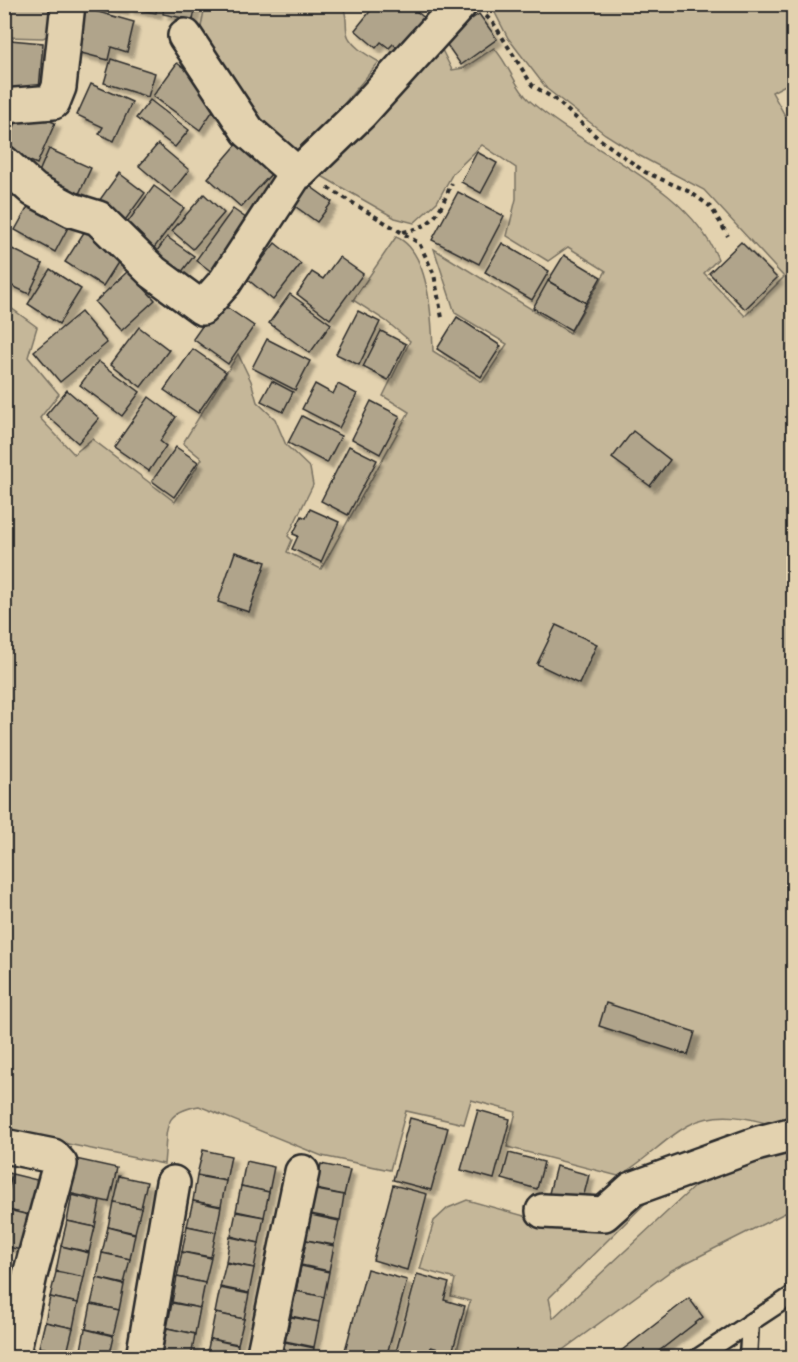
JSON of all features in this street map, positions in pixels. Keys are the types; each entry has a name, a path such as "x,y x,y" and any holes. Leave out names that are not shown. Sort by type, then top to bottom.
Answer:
{"street":[{"path":"4,106 53,102 59,87 68,4"},
{"path":"4,163 34,190 72,210 98,218 153,272 202,308 225,282 298,172 471,8"},
{"path":"185,36 248,131 298,172"},
{"path":"543,1211 604,1214 632,1189 759,1143 794,1134"},
{"path":"4,1146 53,1156 60,1164 17,1272 12,1358"},
{"path":"263,1358 302,1172"},
{"path":"143,1358 173,1183"}],"lane":[{"path":"697,1358 794,1294"},
{"path":"748,1358 750,1322"}],"path":[{"path":"471,8 494,24 532,85 645,172 690,192 711,207 728,236"},
{"path":"298,172 418,243 434,274 442,318"},
{"path":"402,232 423,228 437,215 452,183"}],"shaded area":[{"path":"5,5 57,5 56,32 43,38 7,37 5,56"},
{"path":"205,5 342,5 349,38 360,50 379,62 301,155 271,137 259,117 245,102 207,50 201,27"},
{"path":"491,5 793,5 793,81 772,92 794,132 793,1209 672,1270 553,1357 455,1357 470,1301 451,1296 455,1279 420,1269 434,1221 448,1208 467,1200 567,1228 676,1173 549,1298 553,1318 698,1183 773,1145 778,1127 756,1120 722,1116 700,1120 671,1137 636,1165 618,1176 507,1147 516,1112 471,1100 464,1124 406,1111 390,1170 322,1156 199,1106 178,1113 168,1124 164,1164 5,1131 4,303 37,327 28,357 59,394 40,418 74,454 92,439 175,502 202,459 183,443 238,354 251,381 257,402 275,419 286,445 310,468 313,485 288,536 292,540 287,552 321,569 409,412 383,396 410,341 386,321 353,300 396,237 407,244 422,270 430,304 433,351 482,382 507,344 455,313 434,249 570,333 606,271 568,247 548,261 507,236 516,199 516,168 482,145 453,173 437,202 414,223 395,218 311,170 439,44 452,70 464,68 494,48 530,101 554,120 660,189 703,233 718,259 704,273 745,316 784,277 704,190 640,156 605,134 547,89 508,38"}],"building":[{"path":"96,4 124,4 123,10"},
{"path":"129,4 158,4 156,13 128,8"},
{"path":"164,4 196,4 193,20 163,14"},
{"path":"376,4 408,4 428,21 402,52 393,44 389,48 381,42 376,48 355,30"},
{"path":"420,4 453,4 440,21"},
{"path":"77,6 134,22 127,52 111,47 108,60 66,49"},
{"path":"479,14 497,39 461,65 443,39"},
{"path":"10,40 43,43 38,101 6,98"},
{"path":"111,59 155,73 148,97 104,83"},
{"path":"177,63 213,89 206,99 216,106 200,130 153,96"},
{"path":"91,84 132,102 114,141 99,134 103,127 77,115"},
{"path":"794,90 794,108 786,94"},
{"path":"150,100 189,130 175,147 136,118"},
{"path":"22,109 55,123 37,164 4,150"},
{"path":"238,143 272,173 241,207 208,178"},
{"path":"158,144 189,170 171,193 139,166"},
{"path":"49,149 91,168 77,198 36,179"},
{"path":"477,152 497,163 481,193 461,182"},
{"path":"119,173 145,193 120,227 94,208"},
{"path":"300,179 332,202 317,222 285,199"},
{"path":"154,186 184,208 154,248 125,226"},
{"path":"458,192 504,216 479,264 432,240"},
{"path":"204,194 224,213 193,249 172,231"},
{"path":"34,196 73,218 55,252 15,230"},
{"path":"233,209 257,226 220,278 196,260"},
{"path":"88,226 126,250 103,286 65,262"},
{"path":"167,237 194,256 174,282 149,262"},
{"path":"741,242 777,278 745,309 709,273"},
{"path":"275,243 301,264 273,300 247,279"},
{"path":"502,243 549,271 532,300 485,272"},
{"path":"4,245 43,264 29,294 4,282"},
{"path":"564,255 601,277 586,303 548,281"},
{"path":"339,257 363,274 330,319 297,294 312,272 323,279"},
{"path":"50,269 81,289 59,324 28,304"},
{"path":"128,271 155,300 121,331 95,302"},
{"path":"548,281 586,303 571,330 533,308"},
{"path":"290,294 331,324 310,353 269,323"},
{"path":"219,302 254,326 228,364 193,339"},
{"path":"358,311 380,322 359,365 336,354"},
{"path":"81,312 107,343 60,382 34,351"},
{"path":"457,317 501,346 481,377 437,349"},
{"path":"139,327 169,350 141,387 111,364"},
{"path":"381,331 406,344 388,380 363,367"},
{"path":"267,339 310,361 295,390 252,368"},
{"path":"193,349 226,372 198,413 164,390"},
{"path":"98,361 140,392 122,416 80,385"},
{"path":"272,381 293,392 283,412 261,401"},
{"path":"315,384 333,394 338,384 357,394 339,428 302,409"},
{"path":"67,390 99,418 78,443 46,415"},
{"path":"149,397 176,417 160,441 166,446 149,471 114,447"},
{"path":"371,401 400,416 380,454 352,439"},
{"path":"302,416 341,436 327,463 288,443"},
{"path":"633,431 670,460 650,486 612,458"},
{"path":"349,446 377,460 348,515 321,501"},
{"path":"176,447 198,462 174,497 152,481"},
{"path":"310,509 339,522 321,562 292,549 298,536 293,534 302,516 306,518"},
{"path":"235,552 266,562 249,612 218,602"},
{"path":"556,625 597,644 579,684 537,664"},
{"path":"606,1003 695,1032 688,1055 599,1026"},
{"path":"478,1110 510,1119 494,1179 461,1170"},
{"path":"410,1118 448,1128 431,1190 393,1180"},
{"path":"203,1150 231,1156 226,1181 197,1175"},
{"path":"509,1153 544,1162 537,1189 502,1179"},
{"path":"71,1158 117,1168 109,1202 64,1192"},
{"path":"246,1161 274,1167 269,1192 241,1186"},
{"path":"321,1164 350,1170 344,1195 316,1189"},
{"path":"556,1166 589,1175 580,1210 547,1201"},
{"path":"4,1172 12,1174 4,1204"},
{"path":"12,1174 37,1180 29,1215 4,1209"},
{"path":"119,1176 147,1182 141,1208 113,1202"},
{"path":"197,1176 226,1181 221,1206 193,1201"},
{"path":"393,1185 427,1194 407,1270 373,1260"},
{"path":"241,1186 269,1192 264,1217 236,1211"},
{"path":"316,1190 344,1195 340,1220 311,1214"},
{"path":"72,1195 100,1202 95,1227 67,1221"},
{"path":"193,1201 221,1207 216,1232 187,1226"},
{"path":"113,1202 141,1208 135,1233 108,1227"},
{"path":"4,1209 29,1215 21,1250 4,1246"},
{"path":"236,1212 264,1217 259,1243 231,1236"},
{"path":"311,1215 339,1221 334,1245 306,1240"},
{"path":"67,1221 95,1227 89,1252 61,1246"},
{"path":"187,1226 216,1232 211,1257 182,1252"},
{"path":"108,1227 135,1234 130,1259 102,1253"},
{"path":"230,1237 259,1243 254,1268 226,1262"},
{"path":"306,1240 334,1246 329,1271 301,1265"},
{"path":"61,1246 89,1253 84,1277 56,1271"},
{"path":"182,1252 211,1258 205,1283 177,1277"},
{"path":"102,1253 130,1259 124,1284 97,1278"},
{"path":"226,1263 254,1268 249,1293 220,1287"},
{"path":"301,1266 329,1272 324,1297 296,1291"},
{"path":"367,1269 407,1280 386,1358 358,1358 344,1354"},
{"path":"56,1272 84,1277 78,1303 50,1297"},
{"path":"417,1274 449,1283 444,1300 465,1306 452,1353 431,1347 428,1358 396,1352"},
{"path":"177,1277 205,1283 200,1308 172,1302"},
{"path":"97,1278 124,1285 119,1310 91,1304"},
{"path":"220,1288 249,1294 244,1319 215,1313"},
{"path":"296,1291 324,1297 319,1322 291,1316"},
{"path":"4,1297 13,1298 4,1333"},
{"path":"50,1297 78,1303 73,1328 45,1322"},
{"path":"689,1298 703,1317 650,1358 612,1358"},
{"path":"172,1303 200,1308 195,1334 167,1328"},
{"path":"91,1304 119,1310 113,1335 86,1329"},
{"path":"215,1313 244,1319 238,1344 210,1339"},
{"path":"291,1317 319,1322 314,1347 285,1341"},
{"path":"45,1322 73,1328 67,1353 39,1347"},
{"path":"167,1328 195,1334 191,1358 162,1353"},
{"path":"85,1329 113,1336 108,1358 80,1355"},
{"path":"210,1339 238,1345 236,1358 206,1358"},
{"path":"285,1342 314,1348 312,1358 282,1358"},
{"path":"28,1347 60,1354 59,1358 26,1358"},
{"path":"162,1354 180,1358 161,1358"}]}
